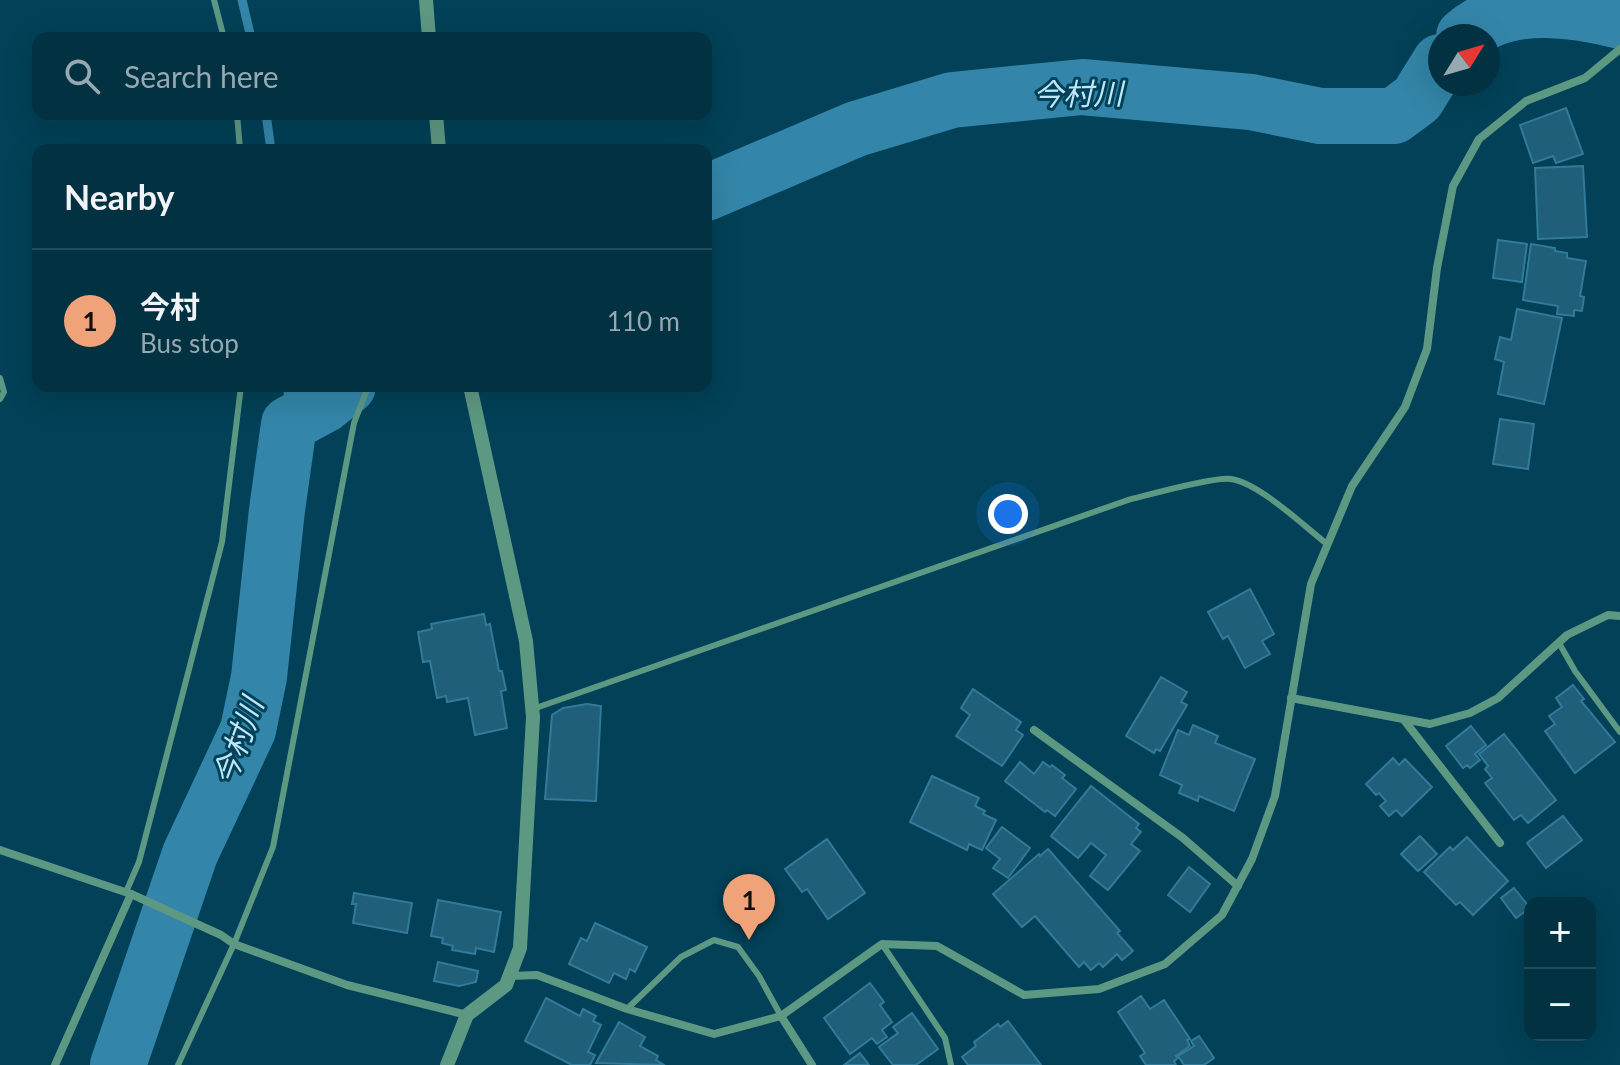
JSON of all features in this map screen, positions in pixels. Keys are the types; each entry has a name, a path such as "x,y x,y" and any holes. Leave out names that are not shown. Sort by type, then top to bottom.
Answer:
{"street":[{"path":"426,0 429,32"},
{"path":"510,976 537,975 627,1009 714,1034 781,1016 882,944 937,946 1024,995 1099,989 1165,964 1222,915 1252,859 1275,796 1311,584 1352,486 1405,407 1422,364 1453,186 1479,139 1526,101 1585,78 1620,49"},
{"path":"436,120 438,144"},
{"path":"447,1065 467,1015 506,985 520,948 533,709 526,641 471,392"},
{"path":"1291,698 1430,724 1470,713 1498,698 1567,635 1608,615 1620,616"},
{"path":"1404,719 1500,843"},
{"path":"1034,730 1183,838 1238,886"},
{"path":"0,850 129,893 221,935 234,944 347,985 467,1015"},
{"path":"55,1065 129,893"},
{"path":"781,1016 812,1065"}],"lane":[{"path":"214,0 222,32"},
{"path":"238,120 240,144"},
{"path":"0,378 4,392 0,399"},
{"path":"129,893 222,542 240,392"},
{"path":"178,1065 234,944 273,847 354,423 366,392"},
{"path":"533,709 1128,500 1175,489 1230,478 1259,491 1327,544"},
{"path":"1559,643 1575,671 1620,732"},
{"path":"627,1009 681,957 714,940 738,947 759,976 781,1016"},
{"path":"882,944 945,1038 951,1065"}],"building":[{"path":"1566,108 1583,154 1556,163 1553,156 1533,163 1520,125"},
{"path":"1583,166 1587,237 1538,239 1535,168"},
{"path":"1498,240 1527,244 1522,282 1493,278"},
{"path":"1531,244 1555,248 1555,251 1567,253 1567,258 1586,261 1580,296 1584,297 1582,311 1574,310 1574,316 1557,314 1558,306 1523,300"},
{"path":"1517,309 1562,318 1544,404 1498,394 1504,362 1495,359 1500,337 1511,340"},
{"path":"1500,419 1534,424 1528,469 1493,464"},
{"path":"1250,589 1274,634 1262,641 1270,654 1245,668 1228,636 1223,639 1208,612"},
{"path":"484,614 486,625 490,624 506,690 501,691 507,728 475,735 468,698 447,702 446,696 437,698 430,661 423,662 418,632 432,629 431,624"},
{"path":"1161,677 1187,692 1181,702 1187,705 1160,751 1156,749 1154,753 1126,736"},
{"path":"1573,685 1584,699 1581,701 1615,742 1575,773 1545,731 1555,724 1549,716 1562,707 1556,698"},
{"path":"973,689 1021,722 1016,730 1023,735 1002,766 956,736 970,715 961,708"},
{"path":"587,704 601,706 596,801 545,799 552,715 563,708"},
{"path":"1193,725 1218,736 1215,743 1255,759 1234,811 1199,796 1198,801 1179,793 1182,785 1160,775 1178,730 1189,735"},
{"path":"1471,726 1486,745 1475,754 1480,760 1470,768 1467,765 1463,768 1446,746"},
{"path":"1504,734 1556,800 1528,823 1521,815 1514,820 1485,783 1492,778 1479,754"},
{"path":"1393,758 1399,765 1405,759 1432,787 1402,816 1396,810 1389,816 1380,806 1386,801 1366,784"},
{"path":"1020,762 1034,774 1043,762 1050,767 1052,765 1076,789 1055,816 1047,810 1045,812 1005,781"},
{"path":"932,776 979,798 975,806 996,820 982,850 969,844 967,850 910,822"},
{"path":"1091,786 1139,824 1136,828 1141,832 1131,844 1140,851 1108,890 1090,876 1106,855 1091,843 1078,858 1051,836"},
{"path":"1563,816 1582,840 1546,868 1527,843"},
{"path":"1002,827 1030,848 1008,878 993,868 1000,859 986,848"},
{"path":"1420,836 1437,854 1418,871 1401,854"},
{"path":"1467,837 1508,881 1473,915 1460,902 1456,905 1424,872 1450,847 1453,850"},
{"path":"827,839 865,893 828,919 807,889 802,892 785,869"},
{"path":"1048,849 1120,931 1117,933 1133,951 1122,960 1117,954 1103,967 1099,963 1091,970 1084,962 1079,967 1035,916 1022,927 993,894"},
{"path":"1189,867 1210,884 1190,912 1168,895"},
{"path":"1514,888 1524,900 1524,912 1516,918 1501,898"},
{"path":"354,893 412,903 407,933 353,923"},
{"path":"438,900 501,912 494,952 476,948 475,954 452,950 453,946 442,943 443,938 431,936"},
{"path":"595,923 647,947 635,972 630,969 626,979 614,973 609,983 569,964 581,938 587,941"},
{"path":"438,962 478,971 476,982 459,986 434,981"},
{"path":"870,983 884,1002 880,1005 892,1022 882,1030 887,1037 877,1044 872,1038 850,1054 824,1018"},
{"path":"1141,996 1150,1009 1164,1000 1190,1039 1187,1040 1190,1046 1176,1056 1176,1065 1146,1065 1140,1056 1145,1053 1118,1012"},
{"path":"546,998 580,1016 583,1009 596,1016 593,1021 601,1025 588,1052 595,1055 590,1065 572,1065 525,1041"},
{"path":"912,1013 938,1049 916,1065 893,1065 879,1047 898,1033 893,1027"},
{"path":"1008,1021 1041,1065 968,1065 962,1057 976,1046 974,1042 998,1024 1000,1027"},
{"path":"619,1022 645,1037 640,1046 658,1056 656,1060 664,1065 596,1063"},
{"path":"1199,1036 1214,1058 1204,1065 1184,1065 1178,1056 1194,1046 1191,1041"},
{"path":"860,1053 869,1065 844,1065"}],"waterway":[{"path":"242,0 250,32"},
{"name":"今村川","path":"1480,24 1518,12 1539,10 1580,13 1620,21"},
{"name":"今村川","path":"712,190 856,129 952,100 1082,87 1251,102 1320,116 1394,116 1417,99 1428,81"},
{"path":"267,120 270,144"},
{"path":"288,392 289,424"},
{"name":"今村川","path":"118,1065 190,854 248,730 259,677 289,424 340,392"}],"place":[{"name":"今村","path":"749,940"}]}
